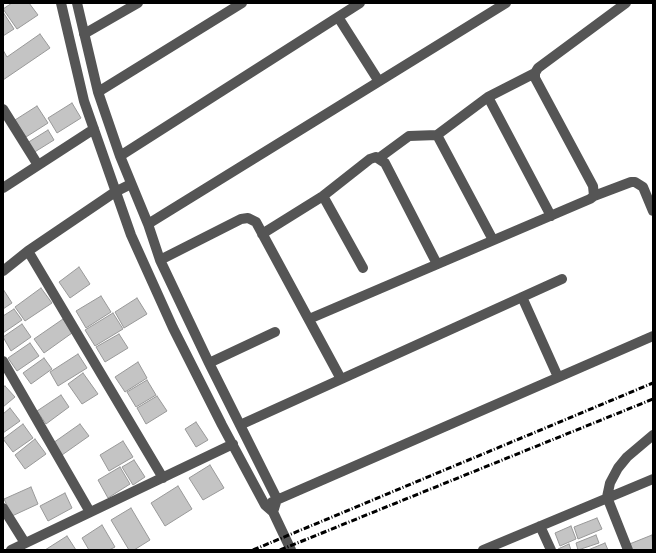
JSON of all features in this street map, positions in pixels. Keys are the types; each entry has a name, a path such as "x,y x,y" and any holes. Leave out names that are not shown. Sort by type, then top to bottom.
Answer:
{"street":[{"path":"61,3 84,101 130,235 173,328 265,505 273,512 292,550"},
{"path":"77,3 98,92 120,156 148,224 160,260 277,500 273,512"},
{"path":"84,34 138,3"},
{"path":"98,92 242,3"},
{"path":"120,156 360,3"},
{"path":"148,224 378,80 506,3"},
{"path":"262,234 323,196 370,159 376,157 379,158 409,136 437,135 488,97 535,73 538,68 626,3"},
{"path":"338,17 378,80"},
{"path":"535,73 535,78 593,186 594,196"},
{"path":"488,97 551,216"},
{"path":"3,109 38,165"},
{"path":"3,188 94,129"},
{"path":"437,135 493,240"},
{"path":"379,158 385,163 437,264"},
{"path":"308,319 590,200 594,196 630,182 635,182 643,187 653,211"},
{"path":"3,271 28,251 115,192 132,184"},
{"path":"323,196 363,268"},
{"path":"160,260 241,219 248,218 256,222 341,379"},
{"path":"28,251 162,478"},
{"path":"240,425 562,279"},
{"path":"522,297 558,377"},
{"path":"209,363 275,332"},
{"path":"265,505 653,336"},
{"path":"3,361 90,512"},
{"path":"628,550 607,497 610,483 618,468 627,457 653,435"},
{"path":"11,550 233,444"},
{"path":"483,550 653,479"},
{"path":"3,508 25,543"},
{"path":"540,526 551,550"}],"building":[{"path":"12,3 29,3 38,15 17,29 3,9"},
{"path":"3,12 14,29 3,36"},
{"path":"40,34 50,48 3,80 3,50 7,57"},
{"path":"72,103 81,118 57,133 48,118"},
{"path":"37,106 48,123 26,137 15,120"},
{"path":"48,130 54,140 33,153 27,143"},
{"path":"79,267 90,284 70,298 59,282"},
{"path":"41,288 52,303 25,321 15,307"},
{"path":"3,289 12,303 3,309"},
{"path":"101,296 111,312 86,328 76,311"},
{"path":"137,298 147,314 124,328 115,312"},
{"path":"14,309 22,320 3,333 3,316"},
{"path":"113,313 123,329 95,346 85,330"},
{"path":"63,319 72,333 44,353 34,339"},
{"path":"22,324 31,337 11,351 3,337"},
{"path":"119,334 128,348 105,362 96,347"},
{"path":"30,343 39,356 17,371 8,358"},
{"path":"78,354 87,368 58,386 50,372"},
{"path":"44,358 52,369 31,384 23,373"},
{"path":"138,362 147,378 125,392 115,377"},
{"path":"83,373 98,394 82,404 68,384"},
{"path":"147,380 156,395 136,407 127,392"},
{"path":"5,386 15,397 3,407 3,387"},
{"path":"61,395 69,407 46,424 37,411"},
{"path":"157,396 167,411 146,424 137,408"},
{"path":"10,408 20,421 3,433 3,414"},
{"path":"196,422 208,440 196,447 185,429"},
{"path":"23,424 33,438 13,452 3,439"},
{"path":"80,424 89,436 62,455 53,443"},
{"path":"35,439 46,454 25,469 15,455"},
{"path":"123,441 133,457 109,471 100,455"},
{"path":"134,460 145,477 133,485 122,467"},
{"path":"210,465 224,488 203,500 189,478"},
{"path":"120,467 130,484 108,498 98,480"},
{"path":"178,486 192,509 165,526 151,503"},
{"path":"31,487 38,504 12,516 4,499"},
{"path":"65,493 72,508 48,521 40,506"},
{"path":"131,508 150,540 134,550 129,550 111,520"},
{"path":"597,518 602,529 578,539 574,527"},
{"path":"102,525 115,547 109,550 89,550 82,538"},
{"path":"571,526 576,539 560,546 555,533"},
{"path":"596,535 599,543 578,550 576,543"},
{"path":"652,535 653,550 629,550 627,545"},
{"path":"67,536 76,550 45,550"},
{"path":"605,543 608,550 588,550"},
{"path":"569,544 571,550 558,550 558,549"}],"railway":[{"path":"253,550 653,383"},
{"path":"280,550 653,399"}]}
